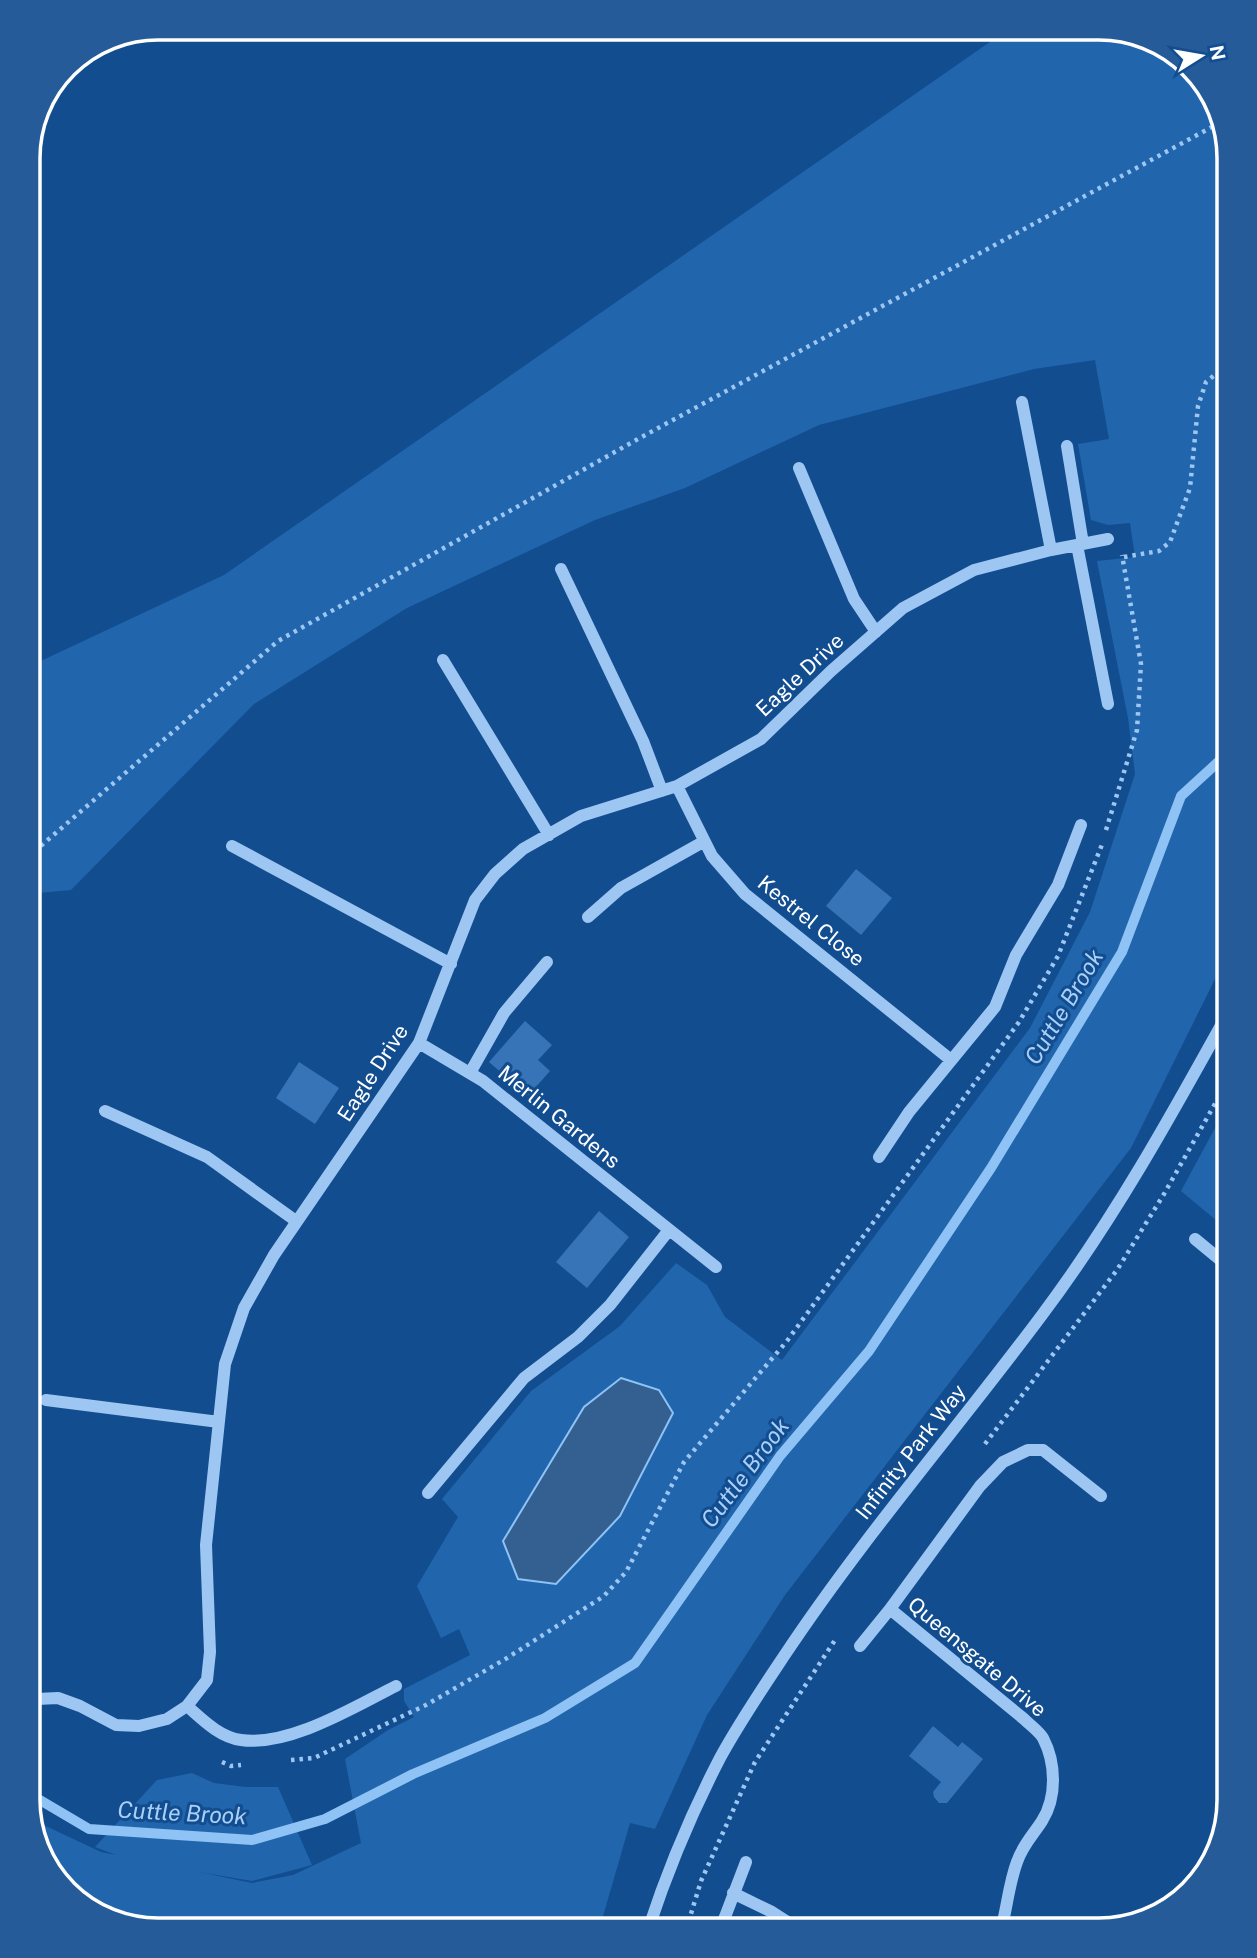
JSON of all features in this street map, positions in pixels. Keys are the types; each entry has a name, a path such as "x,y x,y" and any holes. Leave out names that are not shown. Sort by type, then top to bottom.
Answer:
{"street":[{"path":"1021,402 1051,550"},
{"path":"1067,446 1080,544 1108,704"},
{"path":"799,468 854,599 876,632"},
{"name":"Eagle Drive","path":"40,1699 58,1698 116,1725 139,1726 167,1718 187,1706 207,1680 210,1652 206,1545 225,1364 244,1308 296,1221 419,1043 475,900 495,874 523,849 581,816 677,786 761,739 831,671 903,608 974,570 1051,550 1108,539"},
{"path":"561,569 643,741 662,791"},
{"path":"443,660 549,835"},
{"name":"Kestrel Close","path":"677,786 703,842 745,894 951,1060"},
{"path":"879,1157 909,1112 995,1007 1016,955 1058,885 1082,825"},
{"path":"588,917 621,888 703,842"},
{"path":"232,846 451,964"},
{"path":"470,1073 505,1013 547,962"},
{"name":"Infinity Park Way","path":"653,1918 683,1840 720,1758 761,1690 810,1616 857,1553 1084,1258 1122,1199 1217,1032"},
{"name":"Merlin Gardens","path":"419,1043 483,1081 716,1267"},
{"path":"105,1111 207,1157 296,1221"},
{"path":"428,1493 524,1378 578,1337 610,1306 668,1230"},
{"path":"1195,1239 1217,1257"},
{"path":"46,1400 219,1422"},
{"name":"Queensgate Drive","path":"860,1646 980,1486 1003,1462 1028,1450 1042,1450 1101,1496"},
{"name":"Queensgate Drive","path":"890,1609 1024,1719 1042,1737 1054,1771 1052,1797 1044,1819 1017,1862 1004,1918"},
{"path":"187,1706 213,1729 239,1740 275,1739 337,1716 396,1686"},
{"path":"724,1918 746,1862"},
{"path":"733,1893 781,1918"}],"path":[{"path":"41,846 278,641 638,439 1213,126"},
{"path":"1124,557 1159,551 1170,542 1190,488 1198,406 1206,382 1217,373"},
{"path":"286,1761 314,1758 426,1705 604,1597 626,1572 684,1462 787,1341 1019,1022 1058,956 1097,860 1138,730 1141,664 1124,557 1108,539"},
{"path":"219,1760 231,1766 245,1765"}],"shaded area":[{"path":"991,41 1107,41 1137,46 1166,62 1166,91 1195,91 1201,99 1213,127 1217,158 1217,975 1131,1148 785,1595 707,1715 655,1829 630,1823 603,1917 135,1915 106,1906 80,1889 56,1859 43,1825 101,1852 116,1855 95,1847 157,1780 192,1773 214,1783 278,1787 312,1865 252,1881 199,1872 252,1883 293,1875 361,1843 345,1759 388,1730 414,1717 404,1701 404,1689 470,1655 459,1629 441,1638 417,1586 458,1517 442,1499 531,1391 620,1326 676,1263 707,1285 725,1317 782,1360 1030,1028 1090,912 1135,774 1128,718 1097,561 1135,557 1130,523 1108,525 1091,520 1078,444 1109,439 1095,360 1034,369 819,425 685,488 595,520 407,608 254,704 71,890 41,893 41,661 224,575","holes":["673,1413 620,1516 557,1584"]},
{"path":"1217,1124 1217,1221 1181,1191"},
{"path":"621,1378 659,1390 673,1413 620,1516 556,1584 518,1579 503,1541 584,1407"}],"building":[{"path":"856,869 892,898 861,935 826,906"},
{"path":"525,1021 552,1045 538,1060 550,1071 528,1096 489,1062"},
{"path":"299,1062 339,1088 315,1124 276,1098"},
{"path":"599,1211 629,1237 587,1288 556,1262"},
{"path":"933,1726 958,1747 962,1742 983,1759 947,1803 939,1803 934,1797 933,1792 941,1782 909,1756"}],"waterway":[{"name":"Cuttle Brook","path":"40,1800 89,1829 252,1840 325,1819 413,1774 545,1718 635,1663 780,1456 869,1351 991,1168 1122,952 1181,796 1217,763"}]}
